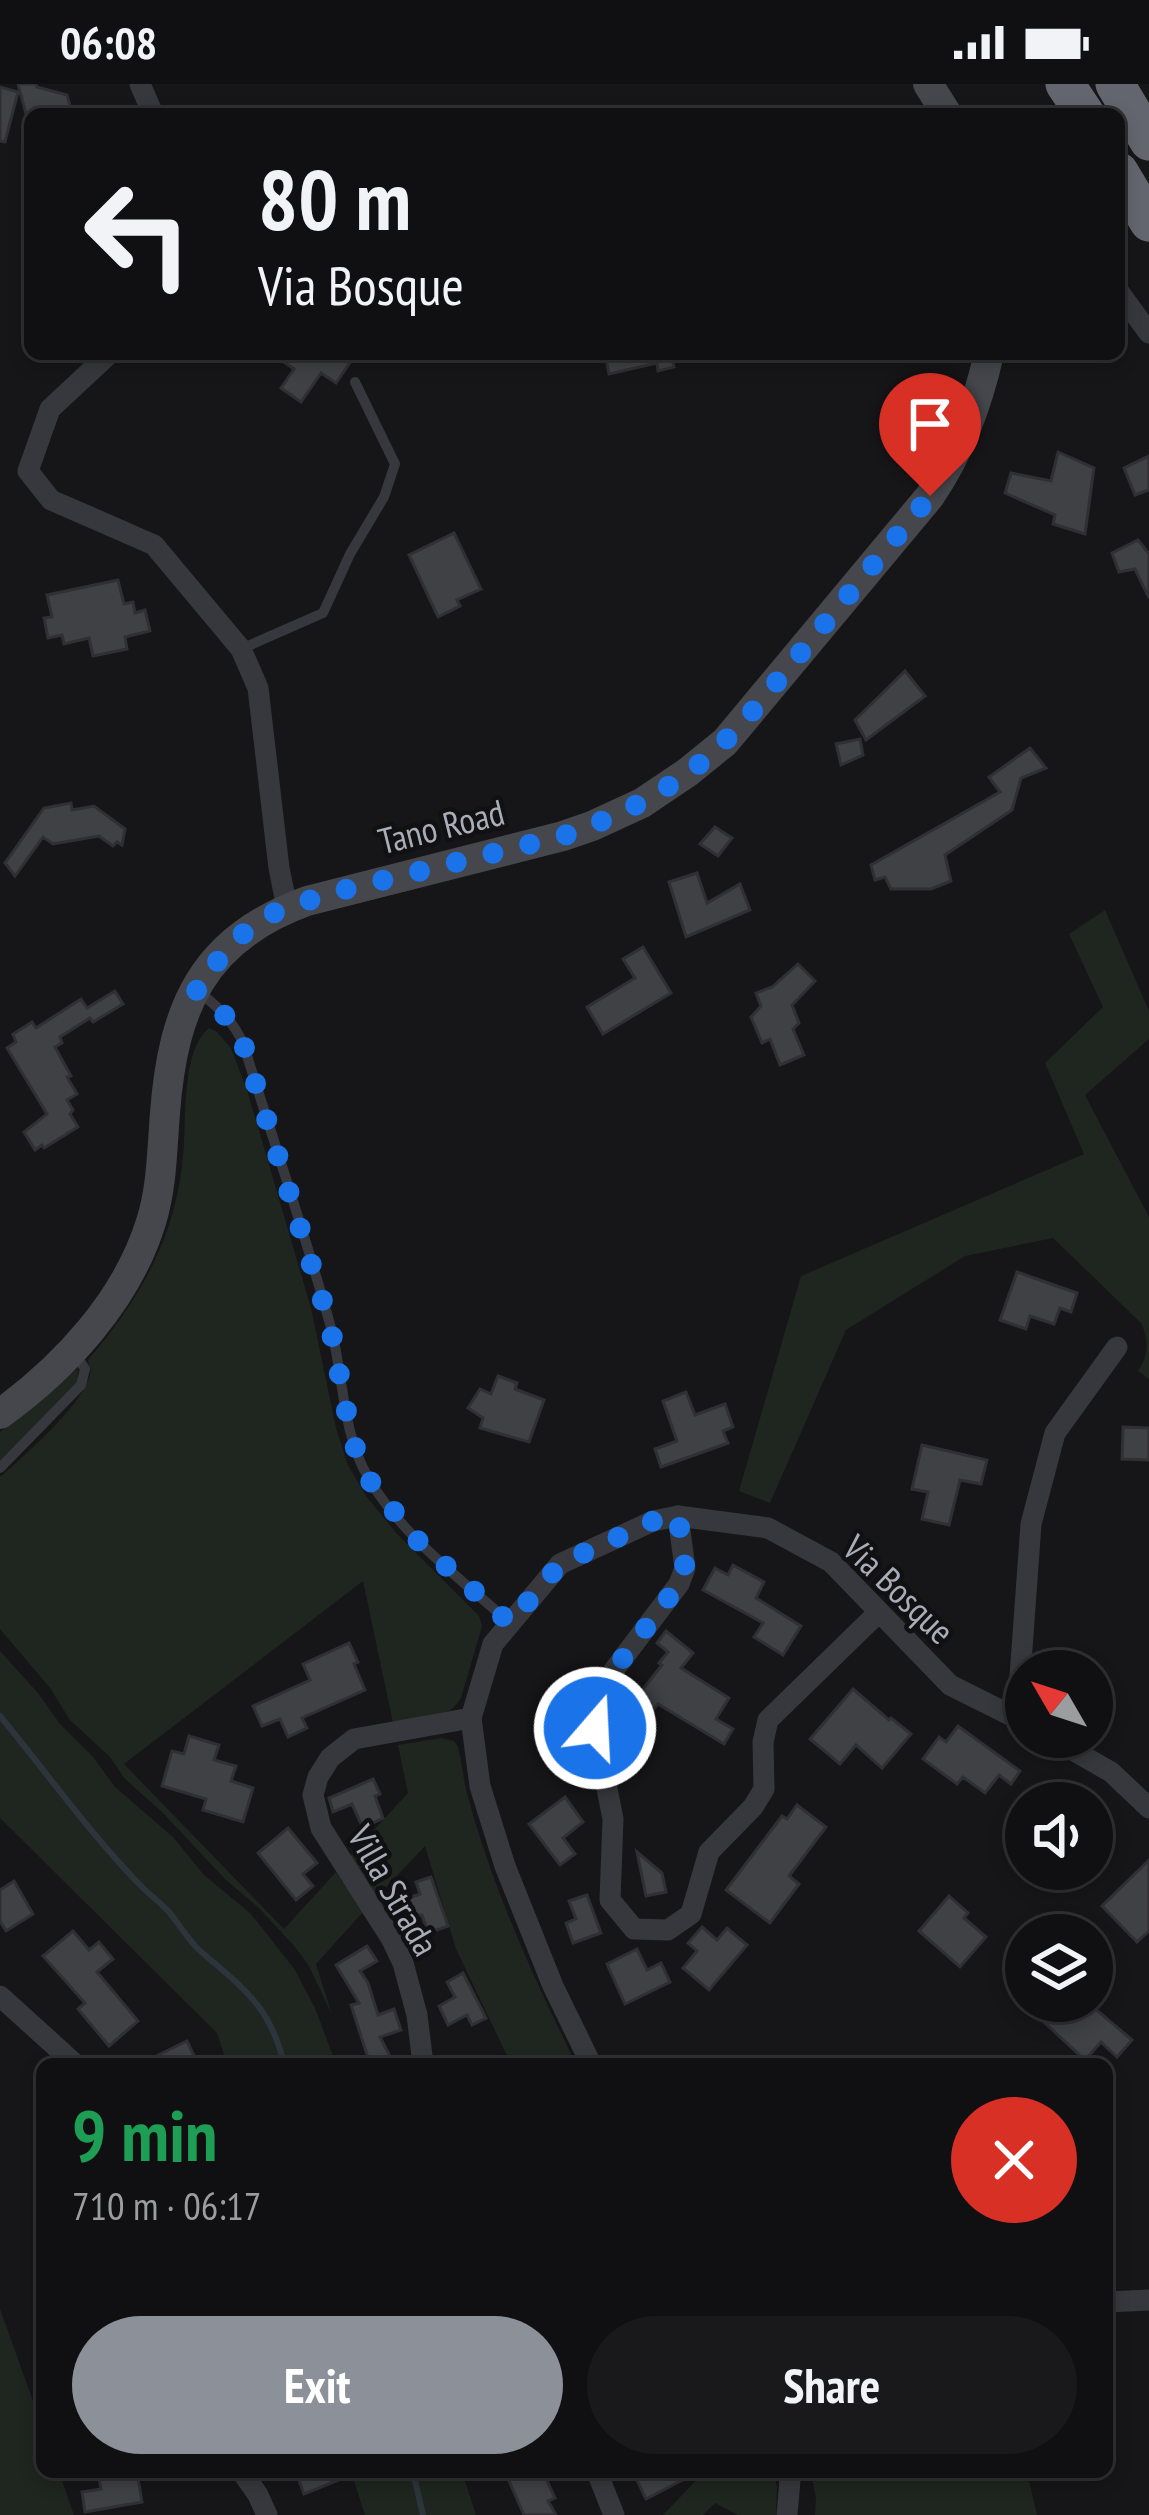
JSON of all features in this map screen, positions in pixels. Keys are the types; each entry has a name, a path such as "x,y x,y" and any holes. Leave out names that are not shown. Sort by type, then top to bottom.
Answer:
{"highway":[{"path":"1114,84 1149,141"},
{"path":"1125,182 1149,222"}],"street":[{"path":"1125,300 1149,334"},
{"path":"103,360 50,409 28,471 51,500 154,545 241,649 257,688 287,908"},
{"name":"Tano Road","path":"0,1414 73,1350 119,1289 144,1243 158,1198 170,1062 180,1021 195,989 235,940 268,915 327,894 592,826 642,802 705,760 751,714 930,496 968,428 987,360"},
{"path":"1025,1650 1031,1524 1055,1433 1117,1347"},
{"path":"678,1516 685,1568 679,1584 614,1670 595,1728 614,1820 610,1900 634,1929 668,1930 691,1914 710,1852 764,1790 763,1742 768,1720 878,1613"},
{"name":"Via Bosque","path":"588,2058 553,1986 505,1866 480,1786 471,1718 493,1644 560,1564 653,1521 678,1516 768,1528 831,1562 950,1685 1005,1712"},
{"name":"Villa Strada","path":"423,2058 403,1964 321,1828 313,1795 330,1758 354,1739 471,1718"},
{"path":"1087,1758 1111,1772 1149,1808"},
{"path":"0,1996 68,2058"},
{"path":"1113,2302 1149,2300"},
{"path":"246,2478 267,2515"},
{"path":"599,2478 614,2515"},
{"path":"787,2515 789,2478"}],"lane":[{"path":"241,649 323,613 384,497 395,464 355,382"},
{"path":"195,989 226,1014 244,1046 330,1325 351,1435 362,1467 419,1542 510,1623"},
{"path":"0,1468 81,1385 85,1369 73,1350"}],"shaded area":[{"path":"1105,910 1149,1011 1149,1039 1085,1095 1149,1217 1149,1379 1138,1371 1147,1347 1141,1323 1053,1238 965,1256 846,1330 770,1503 739,1491 801,1276 1084,1154 1045,1063 1103,1007 1069,934"},
{"path":"209,1028 231,1048 247,1090 311,1308 348,1465 398,1535 479,1616 482,1626 455,1706 431,1718 393,1723 363,1581 124,1764 284,1929 336,1872 363,1912 316,1964 332,2015 295,1947 70,1720 50,1688 0,1629 0,1477 74,1403 90,1375 88,1360 126,1311 155,1260 181,1175 190,1065"},
{"path":"78,1368 77,1383 0,1463 0,1432"},
{"path":"0,1651 115,1787 173,1837 204,1875 250,1913 295,1970 334,2058 225,2058 217,2033 0,1818"},
{"path":"441,1738 458,1747 477,1828 501,1897 573,2058 508,2058 456,1949 425,1846 375,1899 348,1858 408,1793 398,1745"},
{"path":"0,2309 36,2409 36,2478 61,2478 74,2515 0,2515"},
{"path":"353,2478 464,2478 476,2515 365,2515"},
{"path":"698,2478 775,2478 776,2515 738,2515 715,2503 703,2515 663,2515"},
{"path":"812,2478 1028,2478 1037,2515 815,2515"}],"building":[{"path":"18,84 36,84 67,95 70,106 70,108 24,108"},
{"path":"0,87 18,92 5,142 0,141"},
{"path":"281,360 352,360 336,383 321,373 301,402 281,388 294,369"},
{"path":"606,360 672,360 674,367 658,371 657,363 609,374"},
{"path":"1058,452 1094,468 1085,534 1053,524 1055,515 1005,493 1011,473 1051,481"},
{"path":"1149,456 1149,490 1135,495 1124,468"},
{"path":"454,533 481,589 457,600 460,606 438,617 409,555"},
{"path":"1138,540 1149,554 1149,598 1135,569 1119,572 1112,553"},
{"path":"118,580 124,604 133,602 135,613 145,610 150,631 125,637 127,649 93,656 89,638 64,644 62,635 48,638 44,618 52,617 47,595"},
{"path":"905,671 925,696 866,740 855,720"},
{"path":"860,739 863,755 841,765 836,744"},
{"path":"1030,748 1046,768 1021,778 1012,810 945,855 951,881 931,889 891,889 885,877 875,880 871,865 1000,792 989,777"},
{"path":"71,803 72,810 94,806 125,829 122,845 113,846 99,836 53,844 43,837 15,876 5,863 44,808"},
{"path":"715,827 732,838 718,856 700,844"},
{"path":"697,873 707,903 740,884 750,910 686,937 669,882"},
{"path":"643,947 671,993 603,1034 587,1007 635,978 623,959"},
{"path":"798,964 815,981 792,1005 799,1023 793,1029 804,1055 780,1065 770,1039 762,1043 751,1017 761,1006 756,993 772,987"},
{"path":"115,991 123,1004 60,1037 62,1043 55,1047 77,1094 67,1100 78,1127 35,1150 24,1132 47,1114 7,1048 16,1042 13,1034 32,1022 36,1028 81,999 87,1008"},
{"path":"1017,1272 1077,1293 1071,1312 1060,1308 1054,1324 1030,1316 1026,1329 1000,1320"},
{"path":"498,1376 517,1383 515,1389 544,1400 529,1442 480,1428 483,1418 468,1408 480,1389 491,1394"},
{"path":"686,1392 695,1415 725,1404 733,1427 723,1431 728,1443 661,1467 655,1449 677,1441 663,1401"},
{"path":"1123,1427 1149,1428 1149,1460 1122,1459"},
{"path":"922,1445 987,1460 981,1484 960,1480 949,1525 922,1519 928,1492 912,1489"},
{"path":"733,1565 764,1582 756,1598 801,1626 783,1655 754,1637 763,1623 703,1590 715,1568 728,1575"},
{"path":"666,1631 693,1653 681,1668 729,1698 716,1719 733,1729 724,1744 658,1704 649,1715 633,1702 662,1665 668,1652 657,1643"},
{"path":"349,1643 365,1690 302,1718 307,1728 288,1737 280,1719 262,1726 253,1706 310,1680 303,1664"},
{"path":"853,1689 911,1734 882,1768 856,1745 840,1764 810,1739"},
{"path":"958,1726 1020,1771 1012,1782 999,1775 985,1793 963,1777 957,1784 923,1759 939,1737 946,1742"},
{"path":"189,1736 219,1745 214,1760 236,1766 231,1781 253,1788 243,1822 203,1810 206,1799 162,1786 172,1751 184,1754"},
{"path":"373,1779 383,1818 363,1828 352,1804 333,1812 329,1798"},
{"path":"565,1797 583,1822 563,1838 575,1854 560,1865 529,1824"},
{"path":"797,1805 826,1827 789,1876 799,1884 770,1923 726,1890 782,1816 787,1819"},
{"path":"288,1828 317,1863 303,1874 313,1886 296,1900 258,1853"},
{"path":"637,1852 662,1873 666,1892 646,1896"},
{"path":"1149,1860 1149,1931 1137,1942 1102,1906"},
{"path":"431,1877 448,1926 428,1933 422,1915 407,1920 400,1901 420,1894 416,1882"},
{"path":"14,1881 33,1914 6,1931 0,1921 0,1890"},
{"path":"587,1895 601,1933 573,1943 566,1923 576,1919 569,1901"},
{"path":"949,1896 968,1913 964,1918 986,1937 960,1967 919,1931"},
{"path":"702,1927 717,1940 727,1928 747,1945 709,1990 683,1968 697,1951 688,1943"},
{"path":"73,1931 89,1950 99,1942 113,1959 97,1972 138,2021 109,2046 78,2009 85,2003 43,1956"},
{"path":"367,1946 377,1961 360,1971 378,2015 394,2009 401,2030 380,2037 391,2058 368,2058 351,2005 359,2003 336,1965"},
{"path":"637,1949 647,1970 661,1963 670,1982 625,2004 607,1964"},
{"path":"463,1973 486,2018 472,2025 467,2015 448,2025 439,2006 455,1997 447,1982"},
{"path":"1046,2022 1111,2022 1132,2040 1117,2057 1101,2042 1083,2058"},
{"path":"187,2041 195,2058 152,2058"},
{"path":"99,2478 138,2478 142,2502 85,2512 82,2492 101,2489"},
{"path":"298,2478 344,2478 304,2494"},
{"path":"508,2478 546,2478 555,2498 548,2501 556,2515 524,2515"},
{"path":"636,2478 686,2478 646,2499"}],"waterway":[{"path":"0,1716 123,1867 198,1949 252,1998 271,2026 282,2058"},
{"path":"414,2478 423,2515"}],"route":[{"path":"595,1728 614,1670 679,1584 685,1568 678,1516 653,1521 560,1564 510,1623 419,1542 372,1484 356,1453 330,1325 244,1046 226,1014 195,989 220,954 268,915 327,894 563,836 620,814 666,788 705,760 742,724 930,496"}]}
